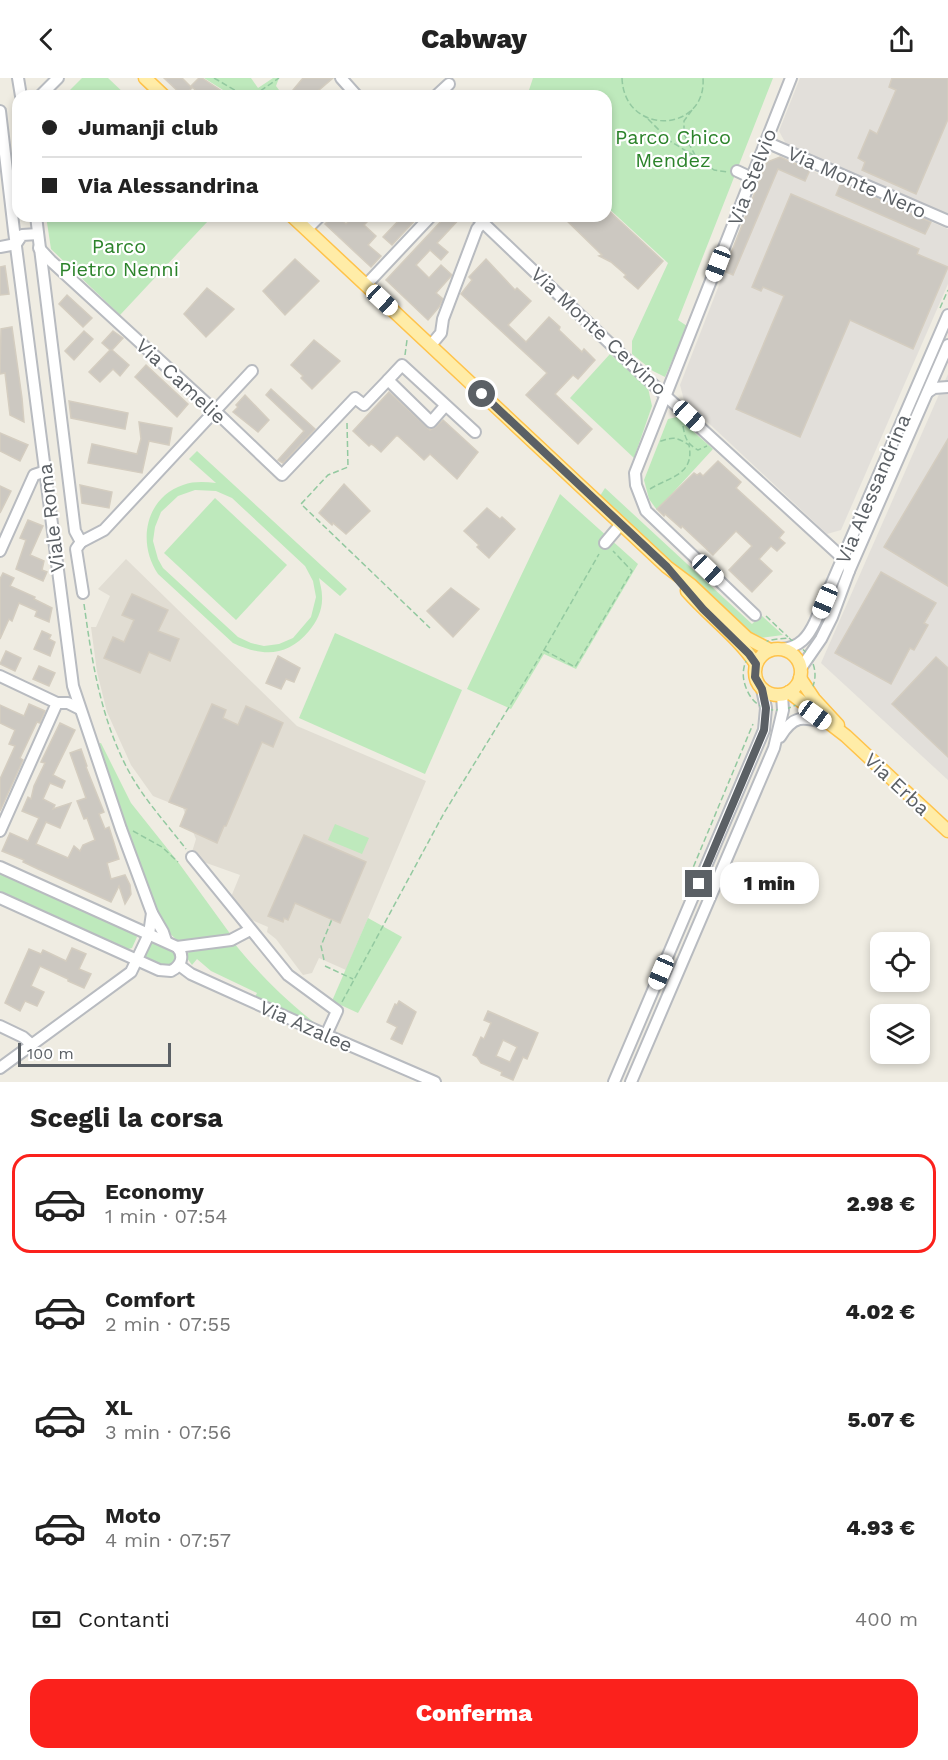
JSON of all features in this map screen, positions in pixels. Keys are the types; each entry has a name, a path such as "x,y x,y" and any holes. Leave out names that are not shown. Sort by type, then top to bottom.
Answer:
{"main road":[{"path":"145,78 158,90"},
{"path":"299,222 667,567 703,609 772,649 796,658 801,673 794,688 785,694 768,693 762,689 755,677 772,649"},
{"name":"Via Erba","path":"801,673 806,698 828,723 846,736 948,831"},
{"name":"Via Erba","path":"785,694 806,698 833,718 846,736"}],"street":[{"path":"46,90 58,78"},
{"path":"341,78 352,90"},
{"name":"Via Stelvio","path":"755,615 646,511 640,497 635,473 791,78"},
{"path":"442,90 449,84"},
{"name":"Viale Roma","path":"0,111 12,211"},
{"name":"Via Monte Nero","path":"766,142 948,221"},
{"path":"737,171 752,178"},
{"name":"Viale Roma","path":"13,222 73,686 152,913 166,941"},
{"name":"Viale Roma","path":"37,222 75,531 81,542 76,549 82,593"},
{"path":"307,229 314,222"},
{"path":"366,285 425,222"},
{"path":"430,345 443,328 443,319 478,222"},
{"name":"Via Monte Cervino","path":"482,222 843,558 847,562 849,571"},
{"path":"16,244 22,235 38,234"},
{"path":"0,247 16,244 24,249 39,248"},
{"name":"Via Camelie","path":"39,248 282,475 346,407"},
{"name":"Via Alessandrina","path":"772,649 811,631 948,315"},
{"name":"Via Alessandrina","path":"801,673 809,655 826,630 849,571 948,345"},
{"path":"941,360 948,374"},
{"path":"346,407 355,398 364,405 402,365 474,432"},
{"path":"81,542 104,530 252,371"},
{"path":"388,380 431,422 446,406"},
{"path":"928,392 934,388 948,387"},
{"path":"0,551 5,526 34,475 46,471"},
{"path":"605,543 621,524"},
{"path":"0,676 57,704 68,703 80,709"},
{"path":"614,1082 764,730 766,708 762,689"},
{"path":"774,748 785,694"},
{"path":"0,831 57,704"},
{"path":"631,1082 774,748 788,725 797,720 808,718 828,723"},
{"path":"192,857 250,930 266,945 288,975 337,1011 326,1035"},
{"path":"0,867 177,947 181,954 179,965 171,971 165,971 0,898"},
{"name":"Viale Roma","path":"0,1068 131,972 149,934 152,913"},
{"path":"177,947 231,940 250,930"},
{"name":"Via Azalee","path":"179,965 192,974 435,1082"},
{"path":"0,1026 23,1037 31,1044"}],"path":[{"path":"214,78 235,90"},
{"path":"262,90 279,78"},
{"path":"622,78 627,101 635,111 646,118 670,141 714,170 737,171"},
{"path":"696,157 684,134 684,121 701,95 703,78"},
{"path":"646,118 660,122 673,120 685,115 695,106"},
{"path":"402,365 406,342 415,331"},
{"path":"346,407 348,467 328,475 301,504 430,628"},
{"path":"640,497 658,484 667,482 689,464 691,455 684,435 683,421 689,416"},
{"path":"648,442 659,442 673,437 698,450 703,449 714,440"},
{"path":"337,1011 444,813 544,650 605,543 632,571 575,666 544,650"},
{"name":"Viale Roma","path":"82,593 94,672 104,714 114,740 127,769 192,857"},
{"path":"755,615 760,612 765,615 772,649"},
{"path":"772,649 809,655 814,667 814,680 806,698 783,710 766,708 757,703 748,693 743,680 744,666 772,649"},
{"path":"122,830 126,827 162,847 178,862"},
{"path":"324,960 321,946 332,919"},
{"path":"326,966 354,980"}],"shaded area":[{"path":"800,78 948,78 948,217 786,144 779,131"},
{"path":"780,157 948,229 948,284 841,530 827,534 684,400 680,385 767,162"},
{"path":"948,374 948,780 821,663"},
{"path":"126,559 297,726 426,781 346,970 319,958 312,973 303,975 276,939 267,932 268,927 247,918 231,897 240,875 198,860 192,852 196,839 193,832 180,826 185,814 183,808 153,796 131,765 107,712 97,672 91,627 96,627 110,596 98,589"}],"green space":[{"path":"82,78 108,78 121,90 70,90"},
{"path":"204,78 251,78 258,88 273,78 279,78 276,86 279,90 223,90"},
{"name":"Parco Chico Mendez","path":"533,78 773,78 678,320 687,326 665,377 653,371 632,354 632,341 668,263 612,212 612,90 529,90"},
{"name":"Parco Pietro Nenni","path":"47,222 207,222 120,315 51,249"},
{"path":"610,354 648,388 652,406 634,458 570,398"},
{"path":"677,417 713,449 657,510 649,499 644,480 668,419"},
{"path":"197,451 347,589 340,596 319,578 322,606 319,615 309,631 292,646 274,652 264,652 254,651 233,643 158,574 151,562 147,536 148,523 160,500 170,491 183,485 195,482 216,483 189,459","holes":["195,490 216,491 232,498 305,566 313,581 316,597 311,617 293,638 279,644 264,646 238,637 163,568 158,559 153,541 161,512 178,496"]},
{"path":"605,488 752,624 761,615 783,635 761,638 748,635 600,496"},
{"path":"560,494 638,564 576,669 544,654 511,709 467,689"},
{"path":"215,498 287,565 236,620 164,553"},
{"path":"335,633 462,690 425,774 299,718"},
{"path":"101,743 131,803 178,862 231,935 179,942 165,929 157,917 96,744"},
{"path":"335,824 369,838 362,854 328,840"},
{"path":"0,872 133,931 137,937 132,948 125,950 0,892"},
{"path":"368,918 402,937 358,1013 332,1001"},
{"path":"153,941 174,950 176,956 172,965 165,968 147,960 144,956 150,942"},
{"path":"234,943 274,988 320,1027 254,999 257,993 211,971 197,959 192,965 187,958 192,949"}],"building":[{"path":"164,78 182,78 192,88 177,90"},
{"path":"202,78 220,90 195,90 191,86"},
{"path":"303,78 333,78 319,90 293,90"},
{"path":"892,78 948,78 948,119 916,194 862,170 865,162 858,158 870,130 877,134 896,90 889,87"},
{"path":"780,157 810,170 805,181 778,169 733,275 724,271 767,162"},
{"path":"841,183 931,222 925,234 836,195"},
{"path":"791,194 919,249 917,254 948,267 913,349 850,320 800,437 736,409 784,296 763,287 761,291 752,287"},
{"path":"612,214 663,261 638,289 611,262 599,256 602,255 568,222 612,222"},
{"path":"327,222 346,224 348,222 367,222 364,225 376,236 368,245 381,256 371,267 325,224"},
{"path":"397,222 413,222 392,245 383,237"},
{"path":"440,222 456,222 437,243 448,252 441,260 430,250 416,265 429,278 441,265 452,275 436,293 443,299 428,320 386,280"},
{"path":"295,259 319,281 285,315 263,291"},
{"path":"486,259 515,290 517,288 531,301 508,325 526,342 549,317 582,352 584,349 595,360 578,379 573,375 555,394 592,429 578,444 526,395 547,373 461,294 472,280 469,277"},
{"path":"5,266 9,294 0,295 0,267"},
{"path":"207,288 234,309 206,337 184,314"},
{"path":"67,295 92,318 83,327 59,304"},
{"path":"12,327 24,422 10,415 5,373 0,374 1,329"},
{"path":"84,331 93,339 74,360 65,351"},
{"path":"113,331 123,338 112,350 129,365 120,376 113,369 100,382 89,372 110,350 102,343"},
{"path":"314,340 340,361 312,389 291,365"},
{"path":"146,365 188,404 177,417 135,377"},
{"path":"271,389 315,429 283,463 278,460 304,431 266,395"},
{"path":"389,392 430,430 443,420 478,452 457,479 430,454 424,460 398,436 381,452 371,444 369,446 353,431"},
{"path":"245,395 269,420 258,432 233,412"},
{"path":"69,401 128,413 125,429 71,418"},
{"path":"139,422 172,428 169,445 149,441 142,473 88,463 92,444 137,454 141,439"},
{"path":"0,433 28,445 20,461 0,451"},
{"path":"948,439 948,586 884,547"},
{"path":"718,461 741,482 736,488 784,532 779,538 785,543 777,551 771,546 759,559 772,571 752,592 729,570 752,546 736,531 713,555 682,526 681,528 657,509 694,473 697,475 700,473 703,476"},
{"path":"344,484 370,511 346,534 319,513"},
{"path":"80,485 112,492 109,508 82,503"},
{"path":"0,486 11,491 0,513"},
{"path":"487,508 500,519 502,517 515,529 489,558 464,531"},
{"path":"28,520 43,526 30,555 44,561 42,570 47,572 43,581 16,569 26,540 20,538"},
{"path":"881,572 936,603 924,623 928,625 914,650 910,648 891,684 835,653"},
{"path":"3,573 14,578 10,586 35,597 34,599 52,608 49,622 35,616 37,611 19,603 12,621 9,619 0,639 0,579"},
{"path":"451,588 479,609 453,637 427,611"},
{"path":"132,594 168,610 158,631 179,639 170,661 149,652 140,673 104,658 113,637 124,642 134,620 122,615"},
{"path":"42,631 51,635 49,639 55,642 50,656 34,649"},
{"path":"6,651 21,658 15,671 0,664"},
{"path":"278,656 300,668 294,682 286,679 281,689 266,683"},
{"path":"936,657 948,668 948,757 892,704"},
{"path":"39,666 55,673 49,686 33,679"},
{"path":"29,704 45,711 40,723 37,722 20,758 23,760 0,811 0,779 15,746 9,744 15,730 0,723 0,705 24,716"},
{"path":"212,704 226,710 223,718 238,725 246,706 283,723 273,747 262,742 217,843 180,826 187,809 169,802"},
{"path":"60,723 75,730 53,775 65,781 62,788 50,783 43,799 55,805 53,809 71,803 60,828 46,822 36,844 68,858 74,846 80,851 83,845 95,840 87,818 84,819 77,801 86,798 70,753 81,749 104,812 99,814 105,829 109,827 119,859 107,863 111,879 125,875 130,885 131,894 125,904 119,886 111,902 2,851 10,833 28,841 39,818 22,811 28,797 31,799 34,786 45,763 41,762"},
{"path":"304,835 366,862 340,923 295,903 288,920 284,918 283,922 268,916"},
{"path":"72,948 86,954 79,969 91,974 84,988 40,966 31,986 44,992 37,1006 25,1001 20,1011 5,1003 29,949 41,954 43,950 66,961"},
{"path":"399,1001 416,1012 402,1044 391,1039 397,1027 387,1022 395,1004 397,1005"},
{"path":"488,1011 538,1033 527,1059 523,1057 513,1080 501,1075 502,1072 481,1063 473,1055 481,1037 484,1039 491,1023 484,1020","holes":["503,1040 517,1047 510,1062 496,1056"]}],"route":[{"path":"482,394 667,567 703,609 749,654 756,664 755,677 762,689 766,708 764,730 699,884"}]}
